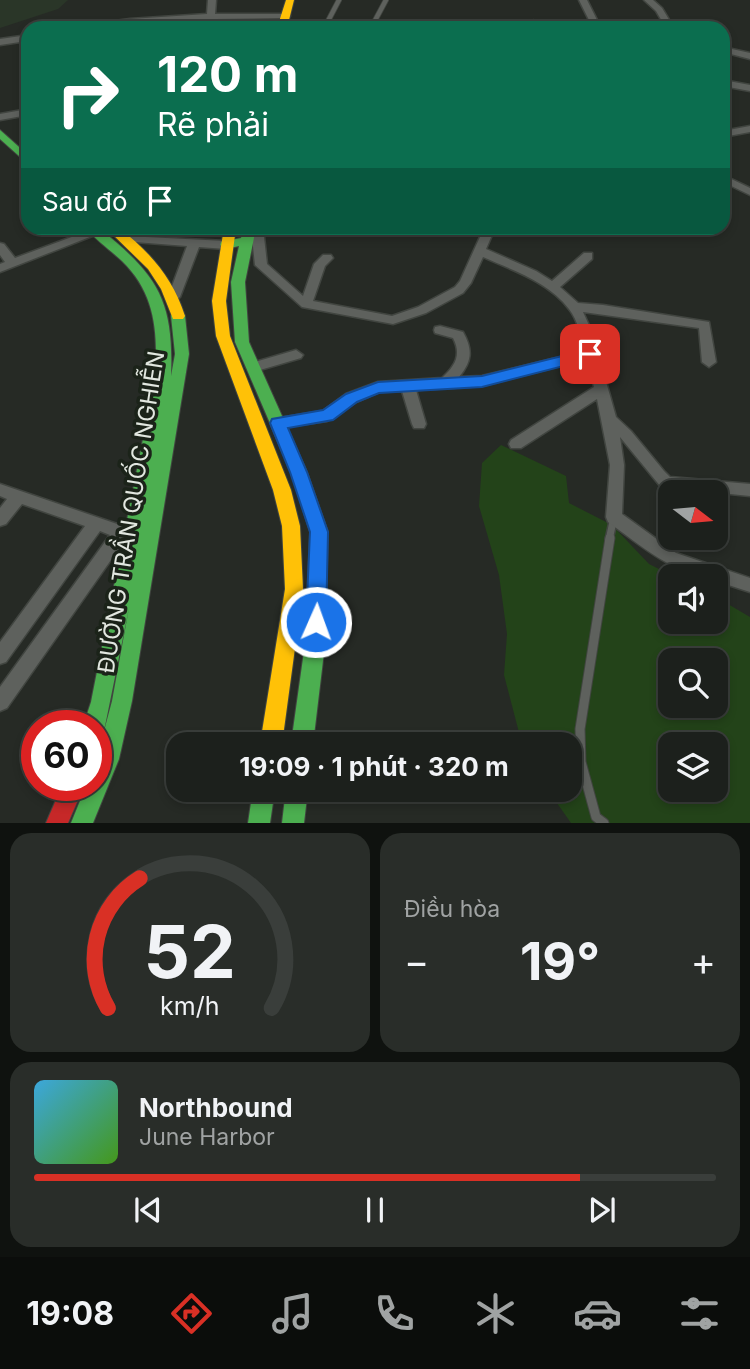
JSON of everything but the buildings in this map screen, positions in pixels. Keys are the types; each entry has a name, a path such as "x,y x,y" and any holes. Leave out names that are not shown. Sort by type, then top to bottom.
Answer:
{"main road":[{"path":"288,18 300,0"},
{"path":"0,133 21,154"},
{"path":"0,151 21,170"},
{"name":"ĐƯỜNG TRẦN QUỐC NGHIỄN","path":"99,710 128,528 163,379 167,333 164,312 148,279 106,235"},
{"name":"ĐƯỜNG TRẦN QUỐC NGHIỄN","path":"82,823 107,759 122,701 182,354 182,331 174,297 162,273 126,239 116,235"},
{"path":"228,235 219,301 223,336 282,490 291,526 295,589 273,732"},
{"path":"226,245 247,235"},
{"path":"249,235 238,282 242,342 299,472 319,532 315,644 304,732"},
{"path":"128,528 154,520"},
{"path":"58,823 67,801"},
{"path":"259,823 262,802"},
{"path":"293,823 295,802"}],"street":[{"path":"211,21 212,0"},
{"path":"583,0 594,21"},
{"path":"648,0 666,21"},
{"path":"115,21 211,15 288,18"},
{"path":"0,42 21,39"},
{"path":"730,52 750,56"},
{"path":"730,84 750,88"},
{"path":"0,117 21,113"},
{"path":"730,133 750,129"},
{"path":"730,182 750,192"},
{"path":"0,247 6,266 85,235"},
{"path":"258,235 261,265 306,304 385,320 401,318 459,290 487,235"},
{"path":"126,239 226,245"},
{"path":"174,297 194,244"},
{"path":"480,251 532,274 553,287 575,307 586,332 610,421 617,465 614,517 671,558 750,585"},
{"path":"553,287 588,256"},
{"path":"306,304 320,264 327,258"},
{"path":"575,307 705,326 709,362"},
{"path":"440,330 458,335 463,348 464,360 459,371 445,384"},
{"path":"278,423 327,416 351,398 370,390 482,381 590,354"},
{"path":"253,367 296,355"},
{"path":"408,386 419,424"},
{"path":"516,444 600,390"},
{"path":"610,421 631,438 666,483 750,490"},
{"path":"0,490 96,524 128,528 0,702"},
{"path":"0,519 19,496"},
{"path":"0,656 96,524"}],"lane":[{"path":"328,21 339,0"},
{"path":"375,21 386,0"},
{"path":"604,823 596,817 581,762 580,729 603,569 614,517"}],"shaded area":[{"path":"0,0 68,0 58,9 0,28"}],"green space":[{"path":"501,445 566,476 569,503 612,525 649,564 658,568 658,634 728,634 728,604 750,617 750,823 571,823 556,802 582,802 582,732 519,732 504,675 507,634 499,575 479,506 482,463"}],"traffic: fast":[{"path":"0,133 21,154"},
{"path":"99,710 163,378 164,351 163,328 153,291 129,261 101,235"},
{"path":"248,235 238,282 242,342 299,472 319,532 315,644 304,732"},
{"path":"226,245 247,241"},
{"path":"82,823 108,759 122,701 182,354 178,316"},
{"path":"259,823 262,802"},
{"path":"293,823 295,802"}],"traffic: slow":[{"path":"284,21 290,0"},
{"path":"121,235 161,277 178,316"},
{"path":"229,235 219,301 223,336 282,490 291,526 294,589 273,732"}],"traffic: jam":[{"path":"57,823 67,801"}],"route":[{"path":"316,622 319,532 299,472 278,423 327,416 351,398 378,387 482,381 590,354"}]}
